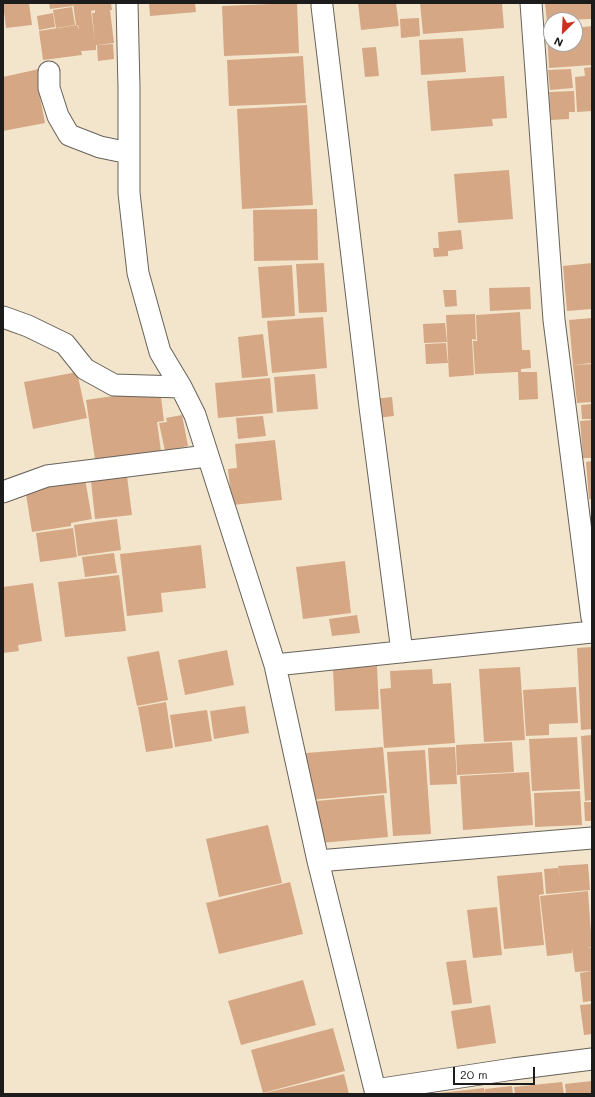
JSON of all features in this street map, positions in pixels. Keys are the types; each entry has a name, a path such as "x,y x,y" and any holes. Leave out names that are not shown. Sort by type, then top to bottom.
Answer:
{"street":[{"path":"127,3 129,193 138,272 160,352 182,387 195,415 275,665 318,861 376,1092 513,1068 592,1059"},
{"path":"531,3 554,320 592,618"},
{"path":"322,6 370,407 402,652"},
{"path":"49,72 49,88 58,116 69,135 100,147 129,153"},
{"path":"3,317 28,326 65,344 85,369 114,386 182,387"},
{"path":"3,492 47,476 207,456"},
{"path":"275,665 592,632"},
{"path":"318,861 592,838"}],"building":[{"path":"3,3 29,3 32,25 6,28"},
{"path":"49,3 73,3 73,6 50,9"},
{"path":"73,3 111,3 112,10 110,10 114,43 96,45 96,50 81,51 82,55 43,60 39,31 76,25","holes":["95,10 95,13 92,13 95,42 91,11"]},
{"path":"149,3 195,3 196,12 150,16"},
{"path":"297,3 299,53 224,56 222,6"},
{"path":"358,3 396,3 399,26 361,30"},
{"path":"420,3 502,3 504,28 423,34"},
{"path":"545,3 592,3 592,19 583,19 583,12 546,12"},
{"path":"72,7 75,25 56,28 53,10"},
{"path":"53,13 55,27 39,30 37,16"},
{"path":"419,18 420,36 401,38 400,19"},
{"path":"592,26 592,65 549,68 548,52 583,52 583,27"},
{"path":"463,38 466,72 421,75 419,40"},
{"path":"113,44 114,59 98,61 97,45"},
{"path":"376,47 379,76 365,77 362,48"},
{"path":"303,56 306,103 229,106 227,60"},
{"path":"592,67 592,111 577,112 575,77 585,76 584,68"},
{"path":"39,69 45,96 3,104 3,77"},
{"path":"571,69 573,88 550,90 548,70"},
{"path":"504,76 507,118 492,119 493,126 431,131 427,81"},
{"path":"574,91 575,112 569,112 569,119 551,120 549,92"},
{"path":"40,97 45,123 3,131 3,104"},
{"path":"307,105 313,205 242,209 237,109"},
{"path":"509,170 513,219 458,223 454,174"},
{"path":"317,209 318,260 254,261 253,210"},
{"path":"461,230 463,249 448,251 448,256 434,257 433,248 439,248 438,232"},
{"path":"324,263 327,312 299,313 296,264"},
{"path":"592,263 592,309 567,311 563,266"},
{"path":"292,265 295,316 262,318 258,267"},
{"path":"530,287 531,309 490,311 489,288"},
{"path":"443,290 456,290 457,306 445,307"},
{"path":"520,312 522,350 530,350 531,368 521,369 521,372 537,372 538,399 519,400 518,372 475,374 473,341 477,341 476,315"},
{"path":"475,314 476,340 472,339 474,375 449,377 446,315"},
{"path":"323,317 327,368 272,373 267,321"},
{"path":"592,318 592,363 573,365 569,320"},
{"path":"445,323 447,342 424,343 423,324"},
{"path":"263,334 268,376 242,378 238,337"},
{"path":"446,343 448,363 426,364 425,344"},
{"path":"592,364 592,402 577,403 573,365"},
{"path":"77,372 87,418 33,429 24,382"},
{"path":"315,374 318,409 277,412 274,377"},
{"path":"270,378 273,413 218,418 215,383"},
{"path":"160,389 164,421 157,422 161,451 96,466 86,400"},
{"path":"392,397 394,416 376,418 374,399"},
{"path":"592,404 592,419 582,419 581,405"},
{"path":"182,415 188,446 165,451 159,423 167,422 166,418"},
{"path":"263,416 266,436 238,439 236,418"},
{"path":"592,420 592,458 583,458 580,421"},
{"path":"275,440 282,500 232,505 228,469 237,468 235,444"},
{"path":"592,461 592,499 589,499 586,462"},
{"path":"127,476 132,515 95,519 91,481"},
{"path":"85,479 92,519 71,523 71,526 32,532 25,488"},
{"path":"590,516 592,516 592,527 591,527"},
{"path":"117,519 121,550 78,556 74,525"},
{"path":"73,528 77,557 40,562 36,533"},
{"path":"201,545 206,588 161,593 163,612 127,616 120,554"},
{"path":"114,553 117,573 85,577 82,557"},
{"path":"345,561 351,613 303,619 296,567"},
{"path":"119,575 126,631 65,637 58,582"},
{"path":"33,583 42,641 18,645 19,651 3,653 3,587"},
{"path":"357,615 360,633 332,636 329,619"},
{"path":"592,647 592,729 581,730 577,648"},
{"path":"227,650 234,685 185,695 178,660"},
{"path":"159,651 168,700 137,706 127,657"},
{"path":"377,666 379,709 335,711 333,669"},
{"path":"520,667 525,740 484,742 479,669"},
{"path":"432,669 433,684 451,683 455,743 384,748 380,689 391,688 390,671"},
{"path":"576,687 578,723 549,724 549,735 526,736 523,690"},
{"path":"166,702 173,748 146,752 138,707"},
{"path":"245,706 249,733 214,739 210,711"},
{"path":"207,710 212,741 175,747 170,715"},
{"path":"592,735 592,800 585,801 581,736"},
{"path":"577,737 580,789 532,791 529,739"},
{"path":"512,742 514,772 457,775 456,745"},
{"path":"383,747 387,793 310,800 306,753"},
{"path":"455,747 457,784 430,785 428,748"},
{"path":"425,750 431,834 393,836 387,752"},
{"path":"529,772 533,825 463,830 460,776"},
{"path":"580,791 582,825 535,827 534,793"},
{"path":"384,795 388,837 320,843 316,801"},
{"path":"584,802 592,802 592,821 585,821"},
{"path":"268,825 282,883 219,897 206,839"},
{"path":"588,864 590,890 546,894 544,869 558,868 560,878 558,866"},
{"path":"542,872 544,894 539,895 544,945 504,949 497,876"},
{"path":"290,882 303,934 219,954 206,903"},
{"path":"588,891 592,947 587,948 592,948 592,971 575,972 572,948 572,953 547,956 540,896"},
{"path":"497,907 502,955 473,958 467,910"},
{"path":"466,960 472,1003 453,1005 446,962"},
{"path":"592,971 592,1001 583,1002 580,973"},
{"path":"303,980 316,1025 241,1045 228,1001"},
{"path":"592,1004 592,1034 584,1035 580,1005"},
{"path":"490,1005 496,1043 457,1049 451,1011"},
{"path":"333,1028 345,1071 263,1093 251,1050"},
{"path":"344,1074 349,1094 265,1094 265,1093"},
{"path":"592,1081 592,1094 566,1094 565,1084"},
{"path":"562,1082 564,1094 515,1094 514,1087"},
{"path":"512,1086 513,1094 485,1094 485,1089"},
{"path":"484,1088 485,1094 439,1094 439,1093"}]}
